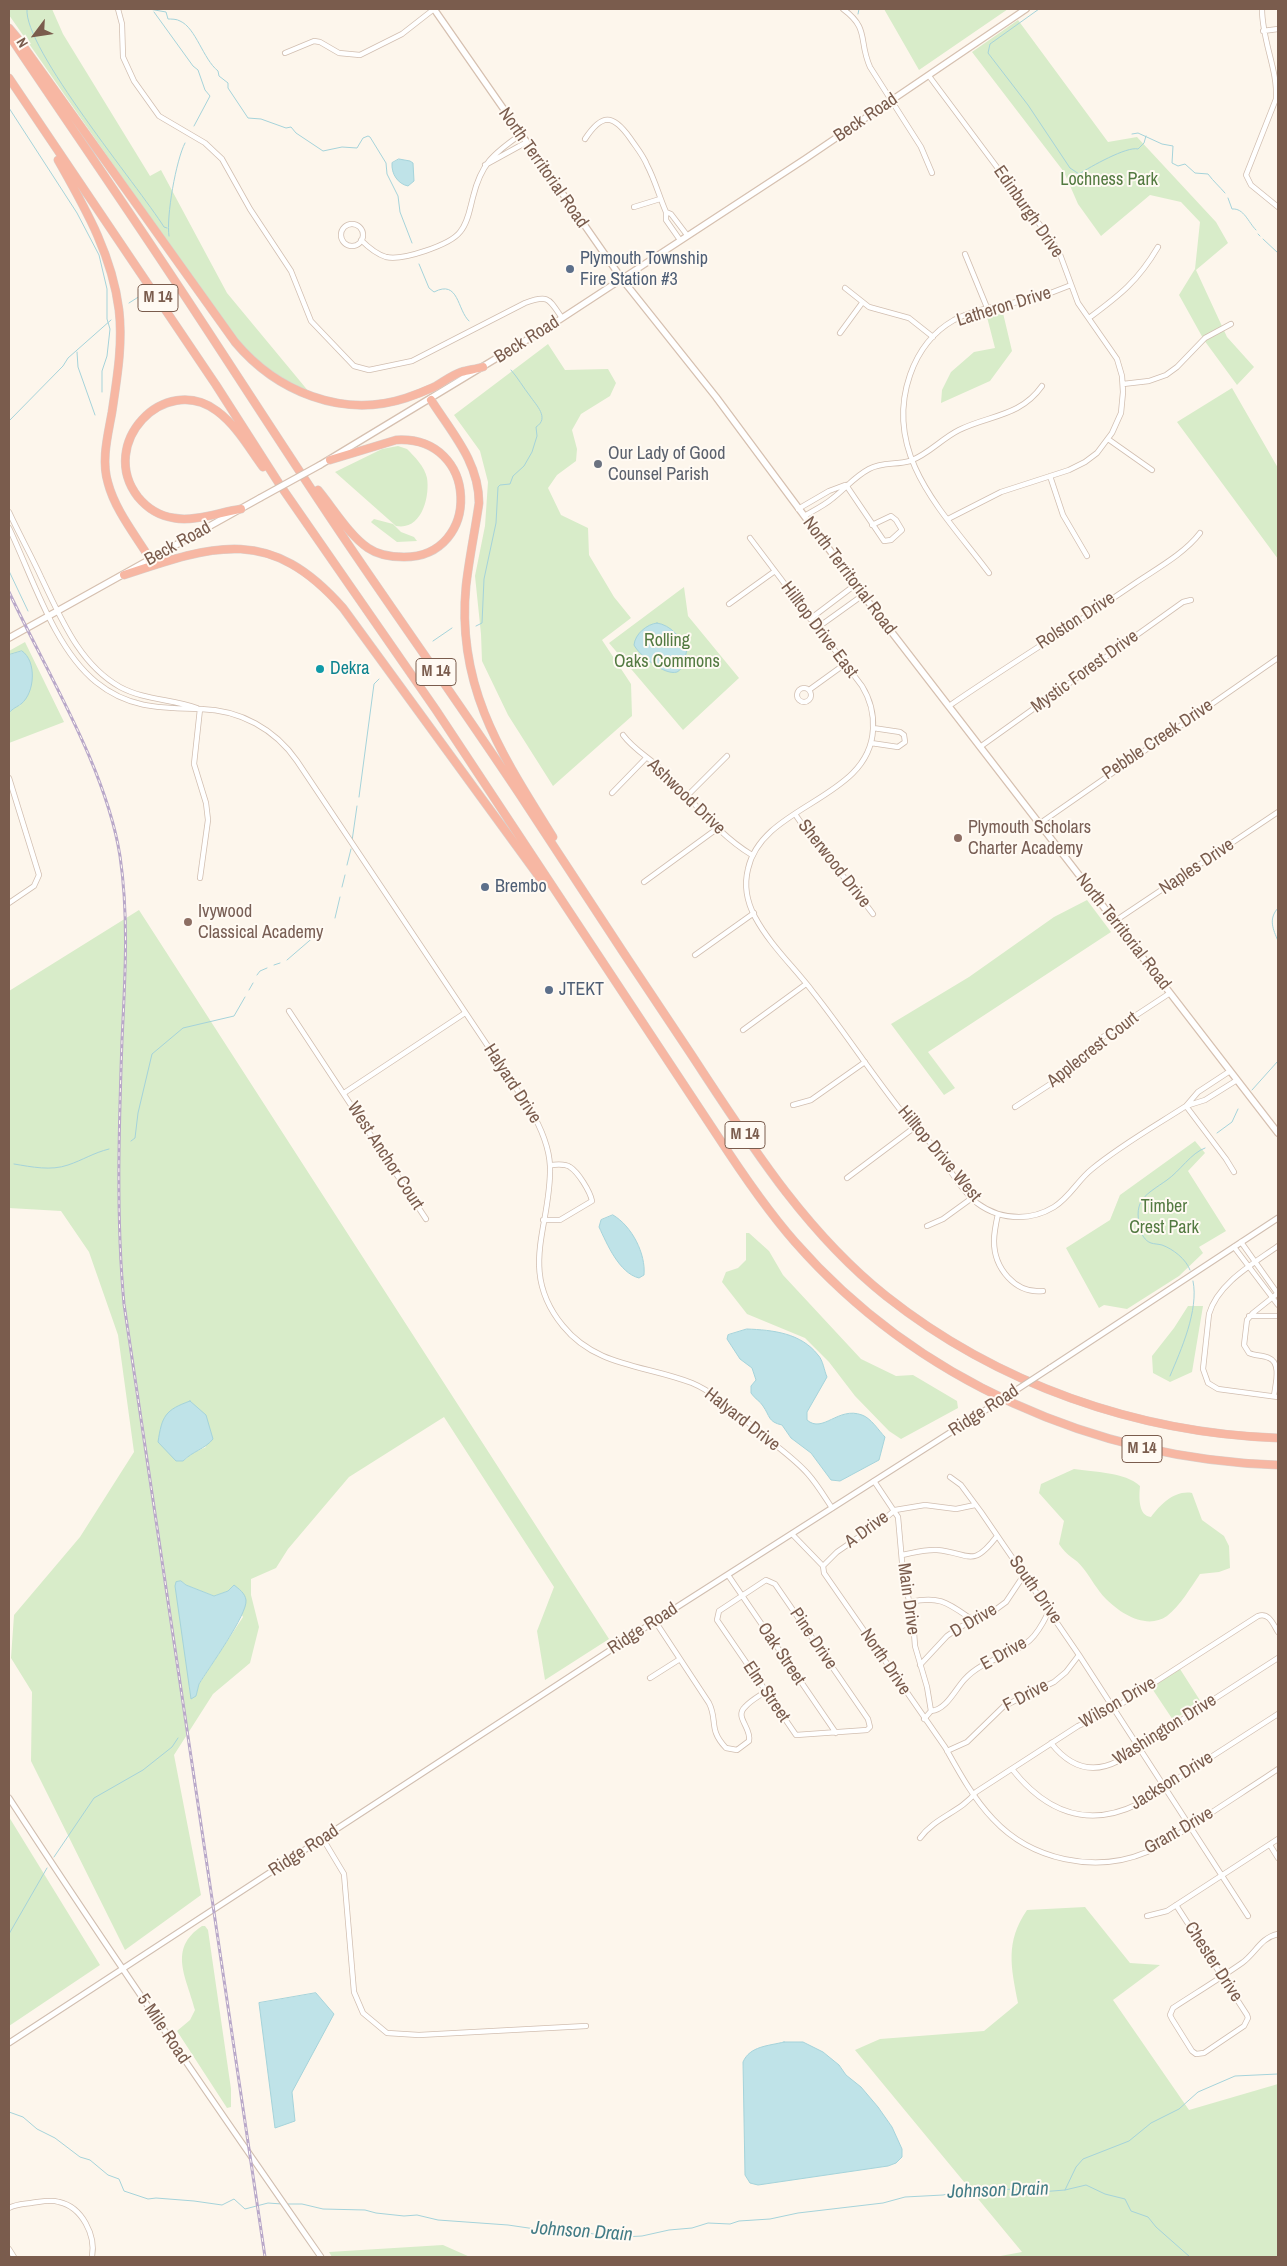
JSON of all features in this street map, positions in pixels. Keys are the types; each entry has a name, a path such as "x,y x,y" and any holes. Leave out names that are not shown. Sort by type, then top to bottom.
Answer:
{"highway":[{"path":"9,28 235,342 245,354 278,381 314,398 334,403 368,404 406,398 432,388 460,372 483,367"},
{"name":"M 14","path":"9,35 346,540 482,737 577,883 785,1192 824,1238 884,1295 939,1333 982,1359 1024,1380 1117,1413 1172,1426 1235,1435 1278,1438"},
{"name":"M 14","path":"9,78 179,329 280,485 436,710 571,918 763,1203 819,1268 876,1319 906,1342 952,1372 1010,1402 1065,1426 1122,1444 1170,1454 1212,1460 1278,1465"},
{"path":"32,113 90,216 109,262 117,296 120,338 118,371 106,450 107,481 117,503 150,559"},
{"path":"431,400 473,465 479,491 466,587 465,614 469,660 478,698 504,758 554,839 577,883"},
{"path":"241,509 214,513 200,518 180,519 162,515 145,504 130,484 125,462 127,444 139,422 153,410 174,402 191,401 211,407 235,427 264,469 280,485"},
{"path":"294,462 356,538 368,548 383,555 402,557 420,555 439,544 454,527 462,501 460,480 448,460 430,446 419,441 396,440 330,460"},
{"path":"124,575 179,556 219,548 238,548 281,558 302,570 326,588 343,608 536,874 571,918"}],"main road":[{"name":"North Territorial Road","path":"434,9 525,143 622,279 716,397 855,585 1278,1133"},
{"name":"Beck Road","path":"9,638 330,460 431,400 622,279 892,101 1026,9"}],"street":[{"path":"118,9 122,24 123,57 128,71 151,107 170,123 205,143 222,160 250,209 291,271 311,321 357,368 378,369 419,358 525,303 540,298 550,301 562,318"},
{"path":"285,53 314,41 320,42 339,53 360,55 375,49 386,40 402,34 434,9"},
{"path":"843,9 856,19 861,28 867,61 921,147 932,173"},
{"path":"1262,9 1263,31 1276,87 1276,99 1246,174 1251,185 1278,208"},
{"path":"1263,31 1278,29"},
{"name":"Edinburgh Drive","path":"929,76 1058,249 1078,303 1114,353 1120,367 1123,384 1121,413 1108,439 1085,462 1001,492 948,519"},
{"path":"585,139 594,125 603,120 610,119 620,124 645,160 666,212 666,220 680,240"},
{"path":"361,240 378,253 397,258 454,239 465,225 476,183 484,166 495,153 520,135"},
{"path":"484,166 525,143"},
{"path":"634,208 660,199"},
{"path":"666,212 671,214 687,235"},
{"path":"347,226 357,226 362,232 361,240 354,246 347,245 342,240 342,230 347,226"},
{"path":"1089,318 1130,286 1146,268 1158,247"},
{"path":"964,254 988,310"},
{"name":"Latheron Drive","path":"989,573 924,486 911,461 904,430 905,395 914,364 933,337 956,319 1034,299 1071,286"},
{"path":"844,288 862,303 877,310 909,318 933,337"},
{"path":"840,333 862,303"},
{"path":"1123,384 1149,381 1166,375 1205,338 1231,324"},
{"path":"798,509 828,491 846,485 877,466 911,461 932,450 958,430 1011,412 1029,401 1042,386"},
{"path":"1108,439 1152,470"},
{"path":"1050,476 1063,515 1087,556"},
{"path":"804,516 833,498 846,485"},
{"path":"846,485 872,525 884,541 890,540 902,530 891,516 872,525"},
{"name":"Halyard Drive","path":"9,512 58,611 78,647 96,669 121,687 143,695 178,701 200,709 230,714 252,721 271,733 288,748 536,1118 546,1143 550,1165 538,1255 541,1281 553,1311 571,1335 586,1348 608,1360 685,1381 705,1390 802,1468 814,1480 832,1508"},
{"name":"Halyard Drive","path":"9,528 49,616 70,652 88,675 101,686 120,697 152,707 174,710 200,709"},
{"name":"Rolston Drive","path":"949,706 1137,582 1193,542 1200,533"},
{"name":"Hilltop Drive East","path":"750,538 868,696 872,712 874,728 871,743 855,771 766,836 752,855 748,870 746,883 748,899 754,914 790,965 822,1003"},
{"path":"729,604 775,571"},
{"path":"810,619 855,585"},
{"path":"817,628 863,595"},
{"name":"Mystic Forest Drive","path":"980,747 1183,602 1190,600"},
{"path":"70,652 78,647"},
{"name":"Pebble Creek Drive","path":"1039,824 1278,658"},
{"path":"809,690 845,664"},
{"path":"200,709 194,764 206,803 208,820 200,878"},
{"path":"871,743 898,747 905,742 904,735 900,732 874,728"},
{"name":"Ashwood Drive","path":"623,736 632,747 662,770 735,844 752,855"},
{"path":"687,796 727,756"},
{"path":"612,793 646,758"},
{"path":"9,778 39,875 34,886 9,903"},
{"name":"Naples Drive","path":"1115,921 1278,812"},
{"name":"Sherwood Drive","path":"796,814 820,849 845,876 873,914"},
{"path":"644,882 718,828"},
{"path":"695,954 754,914"},
{"path":"743,1030 806,984"},
{"name":"Applecrest Court","path":"1014,1107 1069,1072 1103,1037 1170,993"},
{"name":"Hilltop Drive West","path":"822,1003 865,1062 972,1198 998,1214 1026,1217 1052,1208 1065,1198 1094,1167 1186,1106 1198,1092 1230,1071"},
{"name":"West Anchor Court","path":"289,1010 426,1219"},
{"path":"344,1093 465,1013"},
{"path":"793,1105 811,1100 865,1062"},
{"name":"Hilltop Drive West","path":"1186,1106 1205,1100 1237,1080"},
{"path":"1186,1106 1234,1172"},
{"path":"846,1178 915,1127"},
{"path":"543,1220 560,1220 592,1201 589,1193 572,1168 565,1165 550,1165"},
{"path":"927,1226 943,1219 972,1198"},
{"path":"998,1214 994,1245 1003,1270 1020,1288 1034,1292 1042,1291"},
{"name":"Ridge Road","path":"9,2043 655,1621 1050,1368 1278,1218"},
{"path":"1241,1242 1254,1263 1278,1293 1249,1316 1246,1324 1244,1345 1249,1353 1269,1357 1275,1363 1277,1368 1276,1397 1218,1389 1208,1383 1203,1372 1210,1310 1228,1284 1248,1267 1254,1263 1278,1246"},
{"path":"1234,1247 1278,1305"},
{"path":"1249,1316 1278,1316"},
{"name":"South Drive","path":"950,1477 961,1485 998,1536 1115,1708 1248,1916"},
{"name":"Main Drive","path":"874,1481 898,1517 903,1573 910,1602 915,1646 927,1686 931,1711"},
{"name":"A Drive","path":"823,1566 836,1552 895,1510 925,1505 956,1509 975,1505"},
{"name":"North Drive","path":"792,1534 823,1566 824,1573 947,1751 974,1795"},
{"path":"902,1555 933,1550 974,1557 986,1552 998,1536"},
{"name":"Oak Street","path":"728,1575 836,1733"},
{"name":"D Drive","path":"920,1665 947,1636 991,1613 1006,1602 1024,1575"},
{"name":"Pine Drive","path":"728,1636 717,1620 717,1614 741,1595 764,1581 774,1583 868,1719 870,1727"},
{"path":"910,1602 927,1598 938,1600 974,1621"},
{"name":"E Drive","path":"931,1711 939,1709 945,1704 965,1679 979,1667 1029,1641 1040,1629 1049,1611"},
{"name":"Wilson Drive","path":"920,1838 931,1824 1012,1769 1078,1726 1115,1708 1258,1616 1263,1614 1269,1617 1278,1632"},
{"path":"655,1621 709,1702 712,1709 714,1730 728,1750 737,1750 749,1741 750,1732 742,1718 741,1711 765,1692"},
{"name":"Elm Street","path":"728,1636 796,1735 864,1731 870,1727"},
{"name":"F Drive","path":"947,1751 967,1742 1004,1706 1054,1682 1066,1672 1079,1655"},
{"path":"650,1678 680,1658"},
{"name":"Washington Drive","path":"1051,1744 1069,1761 1092,1769 1110,1765 1278,1658"},
{"path":"924,1719 931,1711"},
{"name":"Jackson Drive","path":"1012,1769 1027,1788 1043,1801 1063,1810 1084,1815 1102,1815 1123,1810 1166,1786 1278,1714"},
{"name":"Grant Drive","path":"974,1795 994,1820 1016,1839 1040,1852 1072,1860 1103,1862 1132,1857 1158,1846 1278,1769"},
{"name":"5 Mile Road","path":"9,1798 122,1969 321,2257"},
{"path":"322,1839 344,1874 354,1992 363,2013 387,2032 419,2035 586,2026"},
{"path":"1147,1916 1162,1913 1176,1905 1278,1839"},
{"path":"1270,1845 1278,1858"},
{"name":"Chester Drive","path":"1176,1905 1247,2015 1248,2020 1244,2026 1204,2053 1196,2054 1192,2051 1172,2019 1171,2013 1173,2008 1221,1976"},
{"path":"1221,1976 1244,1961 1264,1940 1278,1934"},
{"path":"9,2208 20,2204 51,2201 67,2205 78,2214 90,2233 94,2243 92,2257"},
{"path":"9,2249 14,2257"}],"green space":[{"path":"9,9 52,9 63,34 150,176 161,170 227,293 314,398 245,354 9,15"},
{"path":"884,9 1008,9 919,70"},
{"name":"Lochness Park","path":"1018,20 1108,142 1137,137 1216,222 1228,243 1196,270 1227,337 1254,367 1237,385 1204,340 1179,295 1195,269 1200,222 1181,202 1150,195 1101,236 1078,204 1064,172 972,52"},
{"path":"1003,313 1012,351 990,381 941,403 942,390 951,372 974,352 995,348 987,317"},
{"path":"548,344 565,370 608,369 616,383 610,396 581,414 572,430 577,449 576,461 557,475 548,488 561,515 588,528 589,555 614,597 631,618 602,640 631,684 632,716 553,786 508,715 482,661 475,576 485,526 488,482 480,451 454,415"},
{"path":"1232,388 1278,468 1278,559 1177,422"},
{"path":"398,446 407,449 422,466 428,485 422,511 418,518 405,526 396,526 335,472 382,449"},
{"path":"374,519 393,524 401,532 414,537 417,541 397,542 371,522"},
{"name":"Rolling Oaks Commons","path":"684,587 688,616 739,678 683,730 609,643"},
{"path":"25,642 64,722 9,743 9,713 13,707 21,705 22,651 9,655 9,651"},
{"path":"1087,900 1111,932 928,1052 955,1088 944,1095 891,1024 969,977 1054,917"},
{"path":"139,910 609,1639 545,1680 537,1631 554,1587 444,1417 349,1477 288,1549 276,1568 251,1579 251,1595 259,1627 250,1663 213,1694 174,1755 201,1895 125,1950 31,1761 32,1692 11,1658 14,1615 80,1537 134,1452 118,1335 89,1252 61,1211 9,1208 9,991","holes":["175,1407 206,1447 193,1453 183,1461","181,1581 186,1585 214,1596 228,1591 243,1617 199,1684 196,1696 190,1692"]},
{"name":"Timber Crest Park","path":"1195,1141 1205,1153 1188,1171 1226,1231 1199,1247 1203,1253 1179,1276 1127,1309 1104,1305 1099,1308 1066,1248 1110,1220 1120,1195"},
{"path":"746,1233 749,1233 769,1251 783,1275 861,1359 896,1376 913,1375 957,1401 958,1408 901,1439 889,1431 855,1396 829,1362 805,1338 747,1314 722,1282 726,1272 738,1268 746,1260"},
{"path":"1188,1306 1203,1306 1192,1372 1170,1382 1153,1373 1152,1356"},
{"path":"1074,1469 1109,1473 1134,1481 1140,1486 1142,1509 1147,1516 1151,1517 1159,1507 1174,1496 1192,1493 1202,1520 1224,1536 1229,1546 1230,1568 1219,1572 1200,1574 1176,1607 1167,1616 1159,1620 1143,1621 1119,1610 1112,1605 1080,1565 1059,1544 1064,1521 1039,1493 1041,1484"},
{"path":"1180,1669 1201,1702 1173,1720 1151,1687"},
{"path":"9,1817 100,1965 9,2026"},
{"path":"1085,1907 1130,1963 1160,1965 1113,2000 1189,2110 1278,2084 1278,2257 995,2257 1022,2252 855,2050 880,2039 984,2031 1018,2003 1013,1978 1013,1944 1015,1933 1027,1910"},
{"path":"202,1926 205,1926 208,1930 231,2089 231,2107 227,2108 177,2031 190,2020 195,2010 184,1975 182,1954 185,1944 191,1935"},
{"path":"443,2245 470,2257 332,2257 329,2252"}],"water":[{"path":"399,159 413,163 414,181 408,186 398,181 394,175 392,163"},
{"path":"657,623 667,626 675,633 687,650 683,665 677,672 659,668 641,654 634,645 642,630 649,625"},
{"path":"22,651 27,656 32,669 31,685 26,699 9,713 9,655"},
{"path":"613,1215 632,1233 640,1250 643,1258 644,1275 639,1278 625,1270 614,1257 599,1227 601,1220"},
{"path":"747,1329 767,1330 786,1334 795,1337 811,1348 821,1360 827,1377 807,1412 807,1420 819,1424 846,1414 862,1415 872,1422 885,1437 879,1460 840,1481 831,1480 811,1453 791,1438 782,1425 777,1424 770,1418 762,1404 751,1393 751,1386 756,1380 752,1368 740,1359 727,1339 728,1335"},
{"path":"190,1401 206,1415 213,1439 183,1461 176,1461 158,1442 161,1426 170,1411"},
{"path":"181,1581 186,1585 214,1596 228,1591 234,1585 243,1593 246,1600 241,1617 199,1684 196,1696 191,1699 175,1586 176,1582"},
{"path":"316,1993 334,2014 292,2092 295,2121 275,2128 259,2003"},
{"path":"784,2042 803,2042 823,2052 861,2087 892,2127 902,2149 902,2157 896,2163 888,2166 758,2185 750,2183 745,2175 743,2062 755,2050"}],"waterway":[{"path":"27,9 31,28 43,54 62,85 164,227 167,228"},
{"path":"149,9 166,12 168,19 179,20 191,30 208,59 218,71 219,76 228,83 228,88 248,118 261,119 286,128 291,127 296,133 323,151 342,147 357,148 363,138 370,137 386,163 387,174 398,196 400,212 412,243"},
{"path":"858,14 859,9"},
{"path":"1039,9 990,44 988,53 1028,105 1070,168 1079,174 1117,154 1138,149 1144,143 1146,136"},
{"path":"154,12 193,66 198,70 205,90 210,96 194,126"},
{"path":"9,108 77,213 99,255 107,289 107,319 110,329 107,356 102,371 102,392"},
{"path":"1132,134 1138,133 1162,144 1173,146 1172,163 1178,166 1185,164 1195,173 1208,174 1225,193"},
{"path":"169,236 168,227 172,189 178,162 185,143"},
{"path":"1228,198 1232,209 1243,213 1256,230"},
{"path":"1263,239 1278,253"},
{"path":"419,264 429,288 434,292 448,289 453,293 469,321"},
{"path":"129,303 140,296"},
{"path":"9,421 63,366 68,358 111,320"},
{"path":"77,352 78,367 95,415"},
{"path":"476,626 482,623 484,579 496,523 498,487 510,484 513,476 524,466 532,452 537,436 536,427 542,420 538,407 511,370"},
{"path":"9,571 28,611"},
{"path":"433,641 452,628"},
{"path":"359,797 374,684 379,679"},
{"path":"352,841 357,806"},
{"path":"347,865 351,849"},
{"path":"342,887 345,875"},
{"path":"335,918 340,897"},
{"path":"1278,908 1272,920 1278,941"},
{"path":"287,960 316,935"},
{"path":"274,965 280,963"},
{"path":"257,975 260,971 267,968"},
{"path":"249,990 253,983"},
{"path":"131,1141 135,1138 138,1113 152,1054 183,1028 234,1016 245,997"},
{"path":"1252,1090 1278,1061"},
{"path":"1217,1133 1232,1122 1238,1109"},
{"path":"1190,1270 1182,1258 1175,1252 1145,1239 1142,1235 1138,1210 1147,1194 1172,1176 1200,1150 1205,1148"},
{"path":"14,1164 41,1168 62,1167 109,1149"},
{"path":"1170,1376 1188,1330 1193,1304 1193,1281"},
{"path":"54,1857 94,1798 143,1770 172,1747 178,1738"},
{"path":"9,1934 47,1868"},
{"path":"1065,2190 1076,2167 1083,2159 1129,2141 1151,2123 1179,2109 1198,2092 1235,2076 1278,2074"},
{"name":"Johnson Drain","path":"9,2112 23,2117 37,2129 55,2138 80,2157 90,2160 108,2175 119,2179 124,2191 148,2199 194,2201 222,2205 234,2199 245,2209 268,2203 282,2204"},
{"name":"Johnson Drain","path":"286,2204 302,2204 323,2209 365,2210 404,2216 417,2215 438,2220 508,2225 549,2231 561,2229 594,2234 604,2238 642,2236 669,2230 692,2228 708,2223 730,2224 739,2221 770,2219 798,2213 883,2203 905,2197 943,2195 964,2190 1026,2189 1040,2192 1065,2190 1086,2185 1105,2194 1125,2199 1131,2211 1148,2217 1156,2227 1190,2257"}],"railway":[{"path":"9,592 74,721 89,755 113,823 120,856 125,902 125,971 119,1172 121,1271 124,1304 265,2257"}],"place":[{"name":"Plymouth Township Fire Station #3","path":"570,269"},
{"name":"Our Lady of Good Counsel Parish","path":"598,464"},
{"name":"Dekra","path":"320,669"},
{"name":"Plymouth Scholars Charter Academy","path":"958,838"},
{"name":"Brembo","path":"485,887"},
{"name":"Ivywood Classical Academy","path":"188,922"},
{"name":"JTEKT","path":"549,990"}]}
